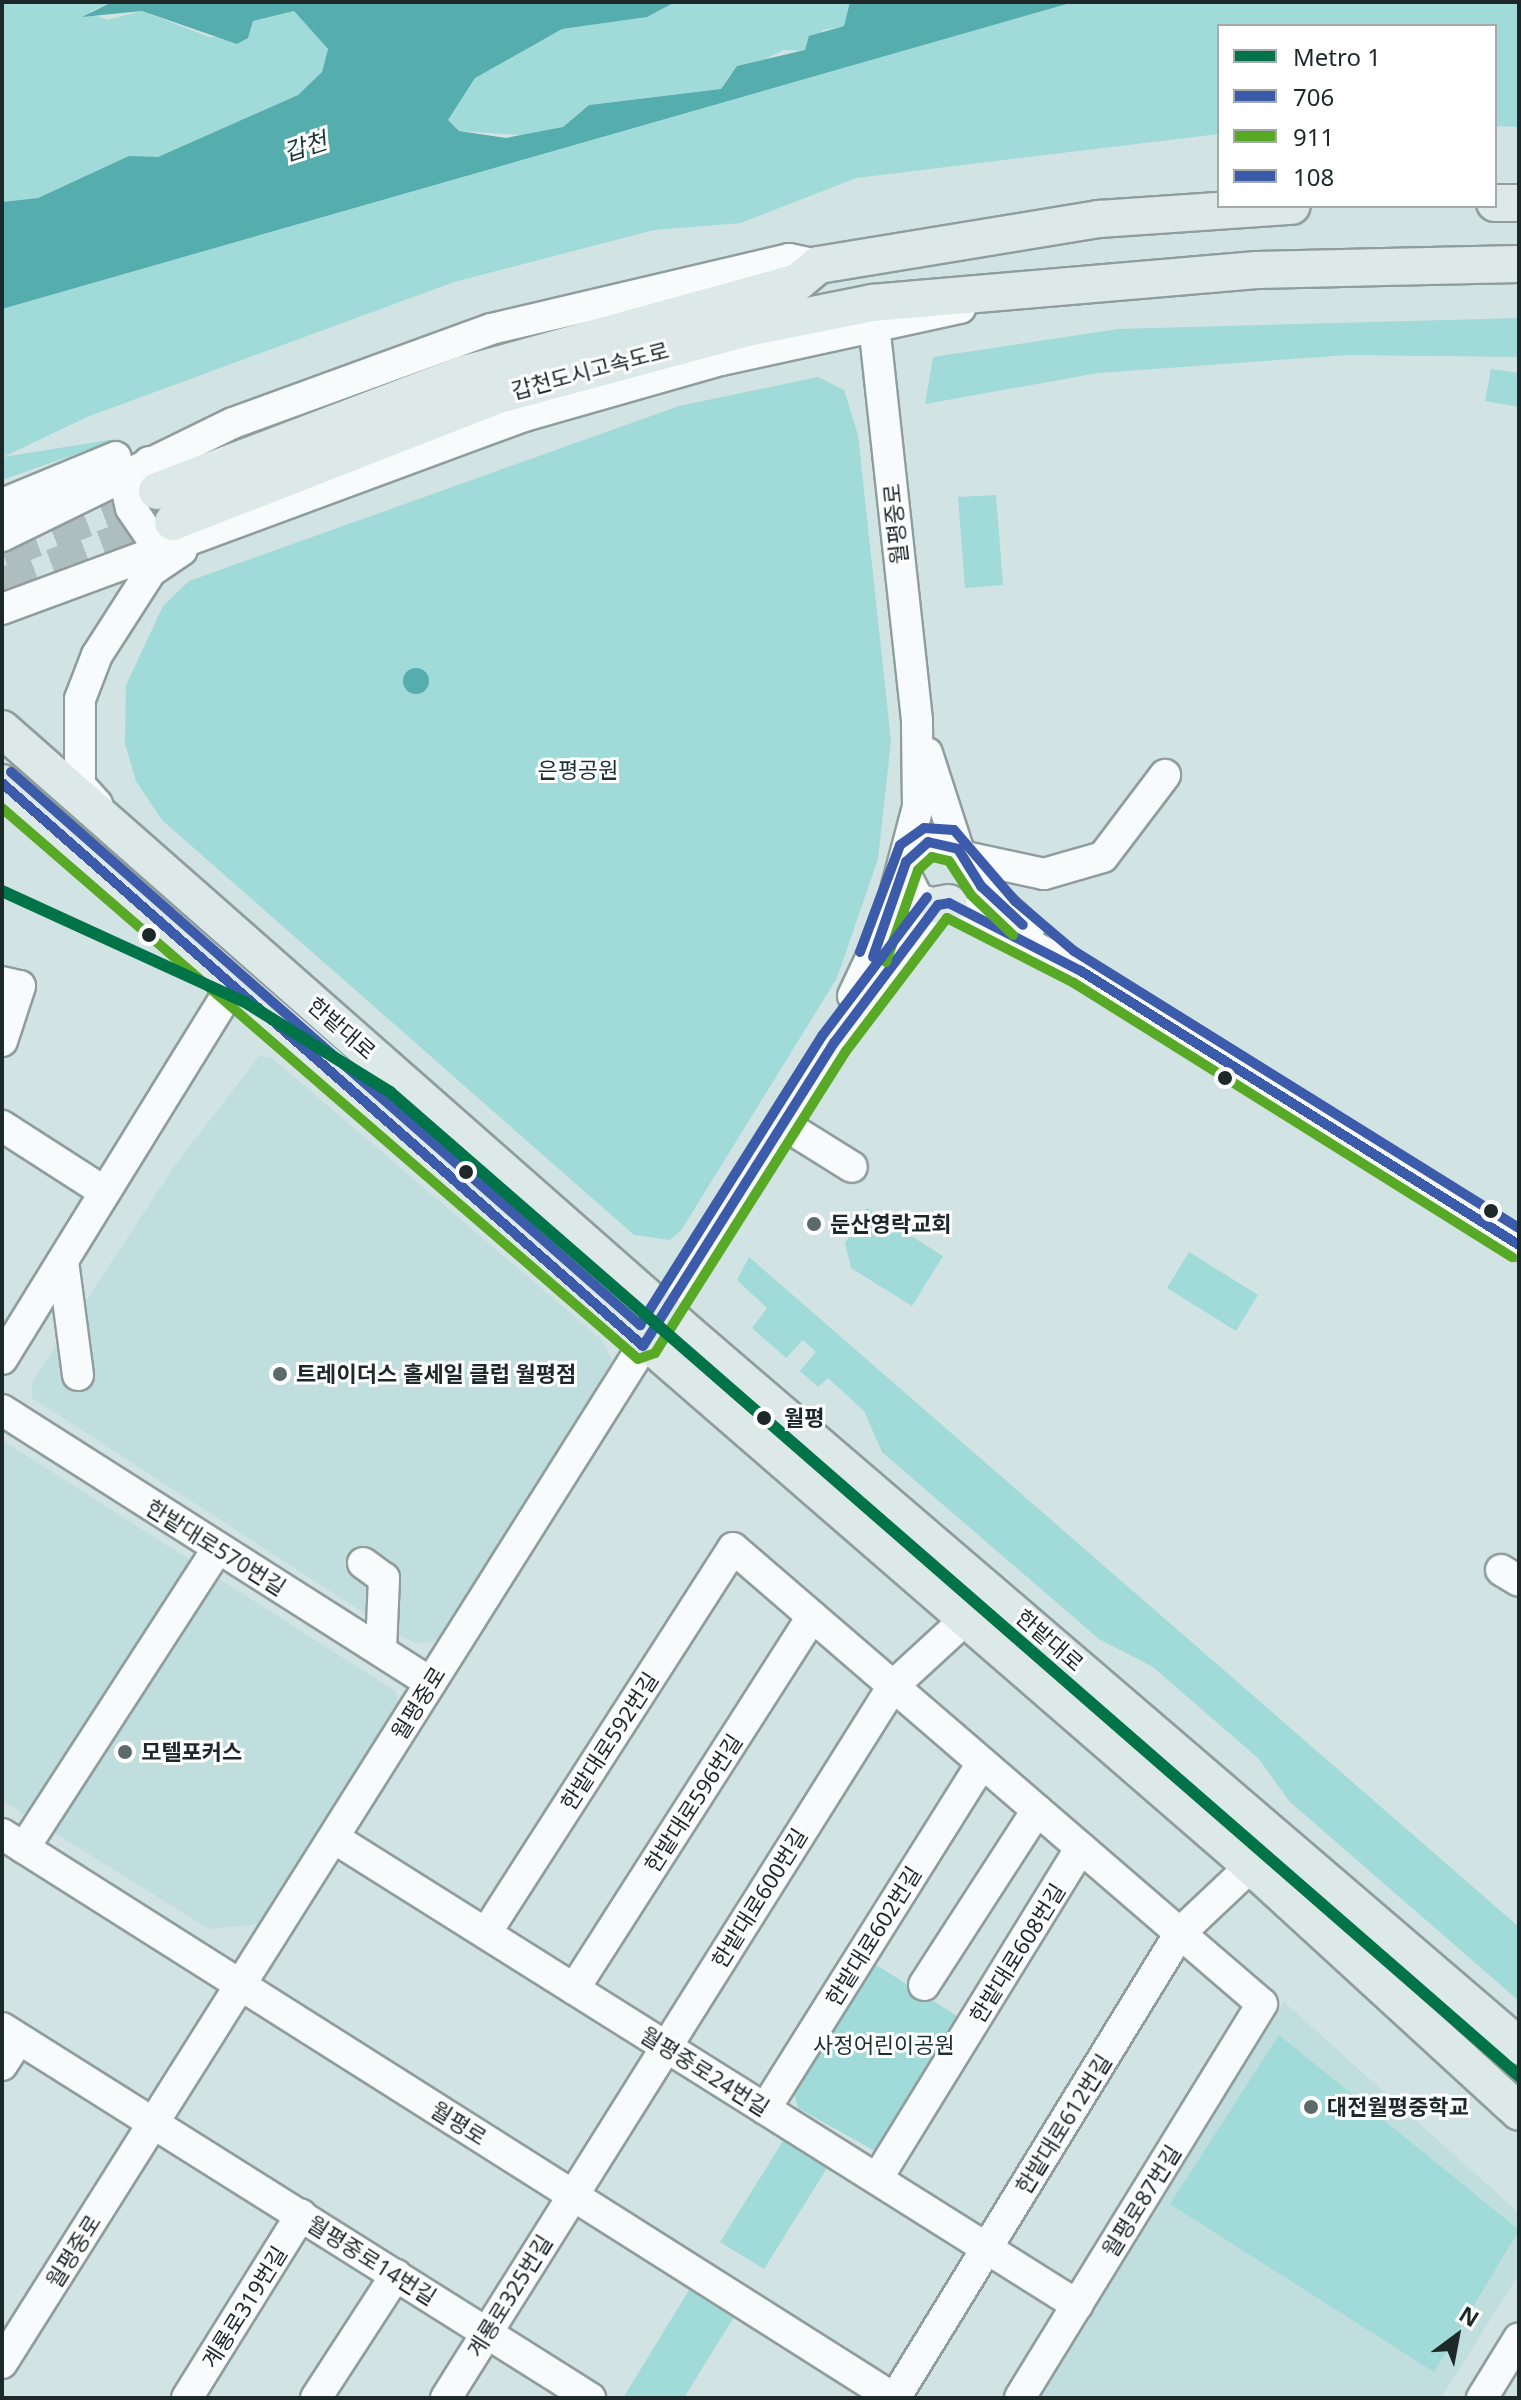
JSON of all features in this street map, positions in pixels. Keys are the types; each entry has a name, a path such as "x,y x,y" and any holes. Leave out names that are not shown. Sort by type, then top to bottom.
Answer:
{"main road":[{"path":"1497,203 1519,203"},
{"path":"818,265 1099,219 1262,208"},
{"name":"갑천도시고속도로","path":"169,518 499,395 649,353 872,303 1271,269 1519,264"},
{"name":"갑천도시고속도로","path":"169,518 464,374 798,282 818,265"},
{"name":"한밭대로","path":"2,729 665,1313 1519,2046"},
{"path":"2,783 34,811"},
{"name":"한밭대로","path":"34,811 643,1346 967,1618 1251,1866 1519,2112"}],"street":[{"path":"2,536 156,455 491,329 789,259 818,265"},
{"path":"141,852 80,785 80,699 97,655 151,571 222,524 524,416 721,360 874,327 1027,289"},
{"name":"월평중로","path":"874,327 917,720"},
{"path":"2,504 132,450 156,455"},
{"path":"156,455 127,491 152,539 169,518"},
{"path":"2,609 169,518 222,524"},
{"path":"834,1043 908,863 917,720"},
{"path":"917,720 961,879 1039,937 1066,962"},
{"path":"908,863 918,899 961,879 1037,880 1103,857 1165,775"},
{"path":"2,792 34,811"},
{"path":"908,863 939,841 961,879 1066,962 1519,1245"},
{"path":"834,1043 961,879"},
{"path":"1037,880 1024,903 1039,937"},
{"path":"2,1041 11,984"},
{"path":"2,1359 232,987"},
{"name":"월평중로","path":"2,2363 834,1043"},
{"path":"783,1124 852,1167"},
{"path":"2,1126 105,1192"},
{"path":"63,1261 78,1375"},
{"name":"한밭대로570번길","path":"2,1410 431,1683"},
{"name":"월평로","path":"218,1548 13,1841 894,2398"},
{"name":"한밭대로592번길","path":"486,1933 733,1548 812,1617"},
{"path":"363,1563 384,1578 381,1651"},
{"path":"812,1617 1180,1933"},
{"name":"한밭대로596번길","path":"574,1989 812,1617"},
{"name":"한밭대로600번길","path":"572,2195 893,1686 967,1618"},
{"name":"한밭대로602번길","path":"765,2109 982,1763"},
{"path":"924,1985 1037,1810"},
{"name":"월평중로24번길","path":"334,1838 1077,2305"},
{"name":"한밭대로608번길","path":"877,2179 1081,1848"},
{"name":"한밭대로612번길","path":"894,2398 1180,1933 1251,1866"},
{"name":"월평로87번길","path":"1020,2398 1262,2004 1180,1933"},
{"path":"2,2065 10,2034"},
{"name":"월평중로14번길","path":"10,2034 396,2275 581,2396"},
{"name":"계룡로325번길","path":"446,2398 572,2195"},
{"name":"계룡로319번길","path":"187,2398 301,2215"},
{"path":"316,2398 396,2275"},
{"path":"1482,2398 1519,2338"}],"shaded area":[{"path":"259,1056 272,1058 602,1340 612,1361 447,1634 432,1642 415,1643 392,1631 32,1398 32,1382 174,1167"},
{"path":"2,1440 395,1691 400,1708 260,1924 209,1929 2,1800"},
{"name":"대전월평중학교","path":"1284,2002 1519,2213 1519,2274 1441,2398 1041,2398"}],"green space":[{"path":"2,2 112,2 89,12 107,20 142,11 209,37 248,38 253,21 294,11 328,49 322,72 298,95 158,157 129,157 38,198 2,202"},
{"path":"675,2 850,2 845,26 823,30 805,51 784,50 730,75 721,89 589,105 563,127 536,136 459,131 448,120 475,78 500,60 562,29 646,17"},
{"path":"1074,2 1519,2 1519,127 1497,126 1497,24 1217,24 1217,134 856,178 741,223 654,230 454,282 87,417 3,457 122,438 2,480 2,309"},
{"path":"1519,318 1519,357 1348,355 1098,373 925,404 933,357 1118,329"},
{"path":"1491,369 1519,373 1519,407 1485,401"},
{"name":"은평공원","path":"818,377 844,390 858,435 891,741 878,859 837,978 682,1229 670,1240 634,1235 162,820 136,781 125,744 126,685 163,606 189,581 679,406"},
{"path":"996,495 1003,585 965,588 958,497"},
{"path":"867,1208 943,1256 912,1306 851,1268 845,1243"},
{"path":"1189,1252 1258,1295 1236,1331 1167,1288"},
{"path":"749,1257 1519,1927 1519,2001 1289,1801 1259,1759 1153,1667 1099,1639 882,1452 864,1411 828,1378 818,1387 800,1371 816,1352 803,1340 786,1358 752,1328 767,1308 737,1280"},
{"name":"사정어린이공원","path":"870,1961 965,2021 886,2145 875,2151 798,2108 792,2086"},
{"path":"1279,2035 1519,2230 1434,2372 1170,2204"},
{"path":"788,2133 832,2160 764,2269 720,2242"},
{"path":"691,2287 735,2315 684,2398 623,2398"}],"water":[{"name":"갑천","path":"112,2 675,2 647,17 562,29 475,78 448,120 459,131 506,138 563,127 589,105 721,89 737,66 805,50 809,36 844,26 850,2 1074,2 2,309 2,202 38,198 129,156 158,157 298,95 322,72 328,49 294,11 253,21 248,38 237,44 142,11 82,17"},
{"path":"416,668 425,672 429,681 425,690 416,694 407,690 403,681 407,672"}],"tunnel":[{"path":"2,552 157,491"},
{"path":"2,586 173,522"}],"metro line":[{"name":"1","path":"2,891 245,1002 390,1092 1519,2076"}],"transit line":[{"name":"108","path":"11,772 640,1325 822,1036 927,897"},
{"name":"706","path":"2,783 643,1346 834,1043 938,905 949,903 1081,971 1519,1245"},
{"name":"911","path":"2,808 638,1359 655,1353 846,1051 947,918 1074,983 1512,1257"},
{"name":"108","path":"860,952 900,845 924,828 954,830 1015,901 1074,951 1519,1228"},
{"name":"706","path":"873,957 906,862 928,842 958,849 981,886 1023,925"},
{"name":"911","path":"886,962 918,870 932,857 949,861 971,895 1013,935"}],"place":[{"name":"둔산영락교회","path":"814,1224"},
{"name":"트레이더스 홀세일 클럽 월평점","path":"280,1374"},
{"name":"월평","path":"764,1418"},
{"name":"모텔포커스","path":"125,1752"},
{"name":"대전월평중학교","path":"1311,2107"}]}
